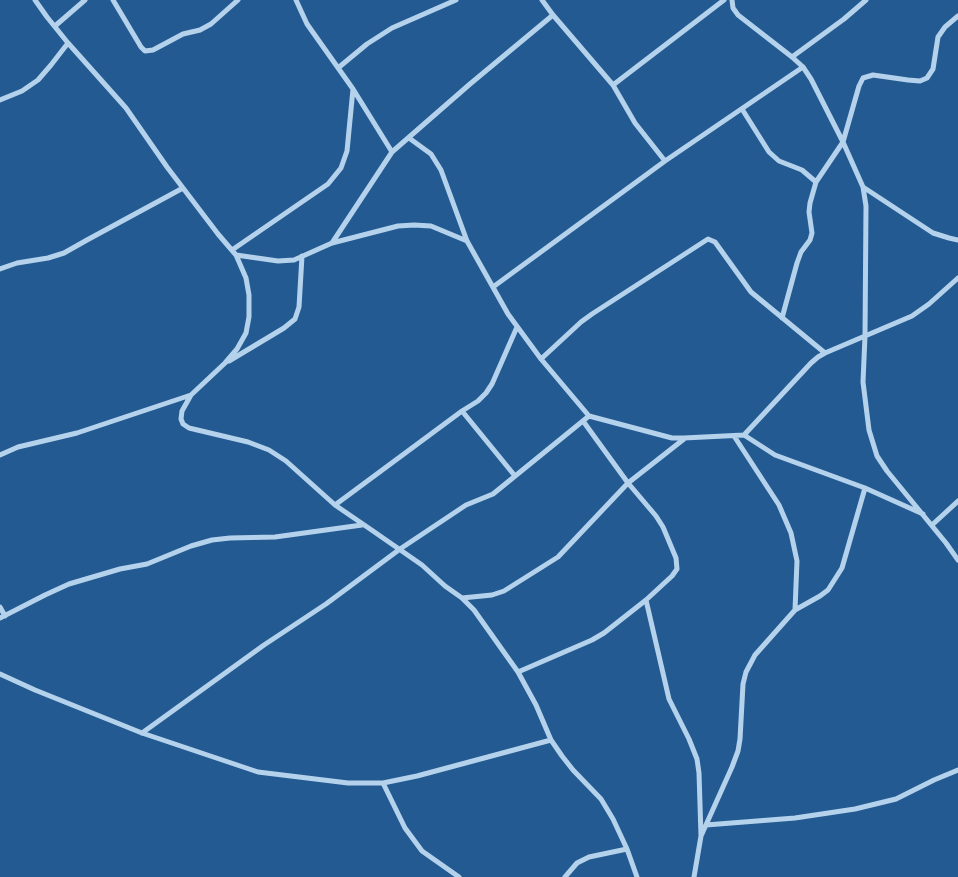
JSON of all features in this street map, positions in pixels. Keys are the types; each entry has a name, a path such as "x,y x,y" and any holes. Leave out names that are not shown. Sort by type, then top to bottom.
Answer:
{"street":[{"path":"35,0 68,42 126,108 166,167 236,255 246,278 249,317 246,333 237,349 225,363 191,395 182,411 184,424 189,428 248,442 270,450 286,462 334,506 422,565 445,586 462,598 474,610 518,672 536,705 551,740 562,756 601,799 627,848 637,877"},
{"path":"55,26 85,0"},
{"path":"113,0 141,47 145,50 153,50 183,34 200,30 238,0"},
{"path":"296,0 307,24 352,89 392,152"},
{"path":"338,68 367,44 392,28 456,0"},
{"path":"542,0 613,85 635,123 665,162"},
{"path":"613,85 724,0"},
{"path":"732,0 733,8 738,15 792,57 812,79 863,187 866,206 863,382 869,430 877,456 887,471 932,525 958,560"},
{"path":"792,57 844,19 866,0"},
{"path":"332,243 392,152 553,15"},
{"path":"782,318 799,257 810,240 812,233 809,212 816,182 843,142 858,86 864,78 874,76 920,81 927,78 933,69 938,37 945,27 958,16"},
{"path":"1,101 22,91 38,80 68,42"},
{"path":"493,288 665,162 803,67"},
{"path":"232,250 328,184 341,168 347,151 352,89"},
{"path":"742,109 770,152 779,161 802,170 816,182"},
{"path":"409,138 431,154 441,170 468,241 508,314 588,416 672,438 744,435 775,455 865,488 922,514"},
{"path":"863,187 932,233 958,240"},
{"path":"0,269 17,263 48,258 64,253 184,188"},
{"path":"236,255 278,261 294,260 332,243 398,226 414,225 431,226 468,241"},
{"path":"542,359 592,314 708,239 715,242 751,292 825,353"},
{"path":"225,363 284,328 295,319 300,307 302,256"},
{"path":"744,435 811,363 825,353 912,316 929,304 958,278"},
{"path":"334,506 478,401 492,384 516,326"},
{"path":"0,455 18,447 77,433 191,395"},
{"path":"462,411 515,476"},
{"path":"142,733 264,645 326,604 466,505 493,494 588,416"},
{"path":"518,672 604,633 646,600 677,569 676,558 663,527 628,483 583,420"},
{"path":"734,436 779,505 790,533 798,561 795,610"},
{"path":"462,598 492,595 504,591 558,557 628,483 684,438"},
{"path":"701,836 738,751 743,684 746,672 755,655 795,610 828,590 836,579 842,568 865,488"},
{"path":"932,525 958,501"},
{"path":"0,607 3,617 69,584 120,569 147,564 191,546 212,540 275,537 363,525"},
{"path":"646,600 668,699 689,739 697,760 701,836 694,877"},
{"path":"0,674 142,733 258,772 348,783 383,783 417,776 551,740"},
{"path":"706,825 795,818 855,809 896,799 958,770"},
{"path":"383,783 405,828 422,852 459,877"},
{"path":"565,877 577,862 589,857 627,848"}]}
